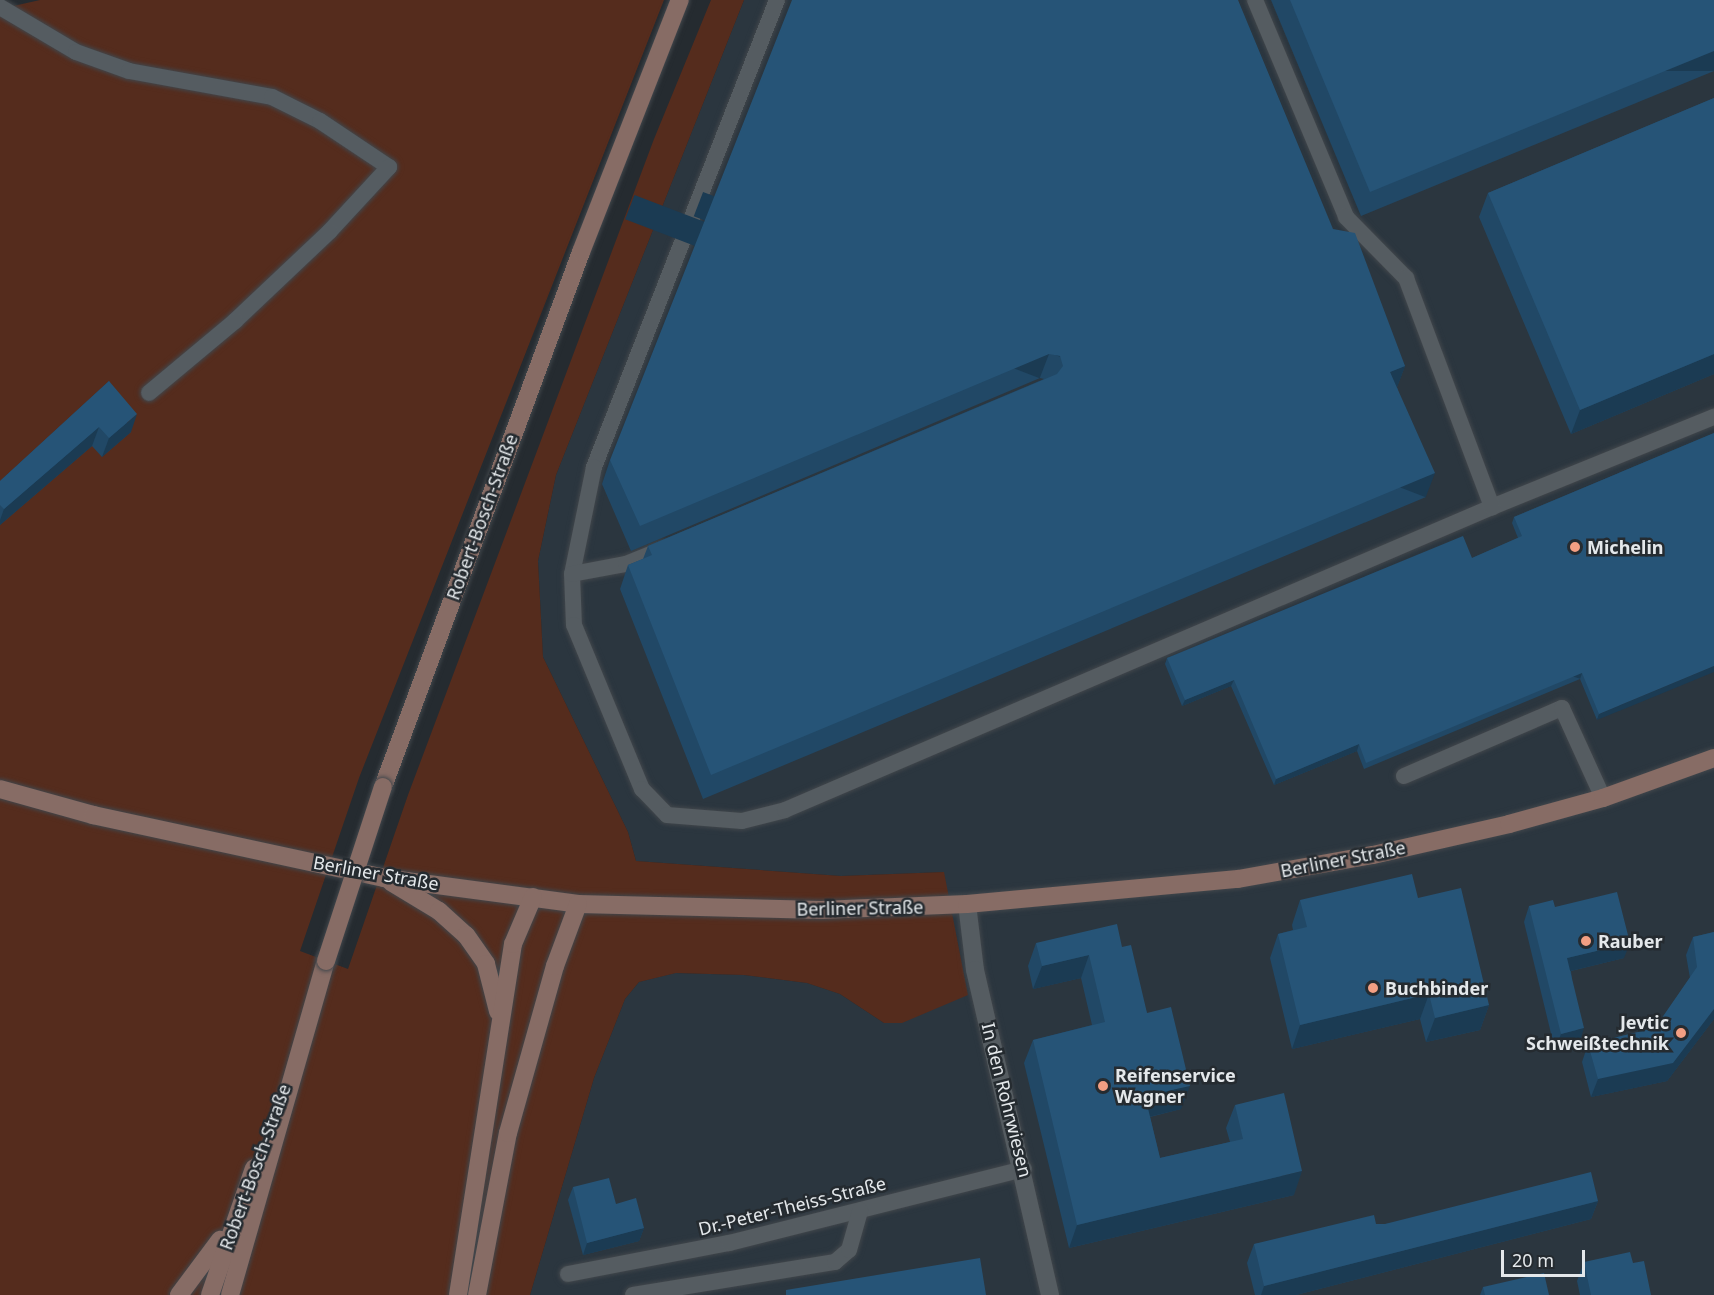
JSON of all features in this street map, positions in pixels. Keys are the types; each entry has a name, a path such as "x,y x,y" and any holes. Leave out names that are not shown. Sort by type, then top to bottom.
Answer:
{"main road":[{"name":"Robert-Bosch-Straße","path":"231,1295 302,1039 383,787 573,275 680,0"},
{"name":"Berliner Straße","path":"0,789 93,815 384,878 578,904 821,910 967,904 1238,879 1373,855 1509,824 1603,798 1714,758"},
{"path":"384,878 439,911 466,935 486,964 500,1019"},
{"path":"458,1295 513,944 521,918 534,897"},
{"path":"477,1295 508,1133 578,904"},
{"name":"Robert-Bosch-Straße","path":"210,1295 302,1039"},
{"path":"179,1295 209,1259 233,1216 262,1146"}],"street":[{"name":"In den Rohrwiesen","path":"967,904 975,970 1024,1168 1050,1295"}],"lane":[{"path":"777,0 594,467 572,574 574,625 642,789 667,815 742,821 785,810 1492,507 1714,417"},
{"path":"1255,0 1346,217 1358,233 1376,243 1410,287 1492,507"},
{"path":"0,7 76,52 129,71 272,98 320,122 390,167 329,232 235,321 148,393"},
{"path":"572,574 626,564 681,541"},
{"path":"1404,776 1562,708 1603,798"},
{"name":"Dr.-Peter-Theiss-Straße","path":"568,1274 729,1243 1024,1168"},
{"path":"633,1295 835,1262 849,1250 860,1210"}],"shaded area":[{"path":"40,0 664,0 359,778 300,951 348,969 408,795 654,139 711,0 744,0 556,475 538,561 543,657 628,832 636,861 841,876 944,872 968,995 902,1023 884,1023 840,994 807,983 744,975 676,973 639,982 625,999 594,1078 530,1295 0,1295 0,9"},
{"path":"744,0 1714,0 1714,1295 530,1295 594,1078 625,999 639,982 675,973 744,975 807,983 840,994 884,1023 902,1023 944,872 841,876 636,861 628,832 543,657 538,561 556,475"}],"building":[{"path":"792,0 1238,0 1333,229 1355,233 1405,366 1390,372 1435,473 711,775 628,565 652,555 648,546 1057,374 1063,366 1060,356 1049,354 640,526 610,460"},
{"path":"1290,0 1714,0 1714,51 1370,192"},
{"path":"1714,98 1714,354 1580,410 1488,193"},
{"path":"109,381 137,414 109,438 99,427 4,509 0,505 0,481"},
{"name":"Michelin","path":"1714,433 1714,666 1599,714 1582,673 1366,763 1359,744 1276,779 1234,680 1185,700 1167,658 1463,536 1472,558 1522,536 1514,517"},
{"name":"Buchbinder","path":"1412,874 1418,898 1461,888 1489,1005 1435,1018 1429,994 1300,1025 1278,934 1307,927 1300,900"},
{"path":"1617,892 1630,943 1567,958 1584,1028 1561,1034 1529,906 1553,900 1555,907"},
{"name":"Reifenservice Wagner","path":"1117,924 1122,947 1131,945 1147,1013 1171,1007 1190,1086 1145,1096 1160,1158 1243,1139 1235,1105 1284,1093 1302,1171 1077,1225 1033,1040 1105,1022 1089,955 1042,966 1036,943"},
{"name":"Jevtic Schweißtechnik","path":"1714,932 1714,1009 1673,1063 1598,1079 1588,1044 1655,1028 1697,967 1693,937"},
{"path":"1591,1172 1598,1201 1264,1286 1254,1244 1374,1215 1376,1224 1385,1224"},
{"path":"609,1178 616,1204 636,1198 644,1228 587,1243 573,1187"},
{"path":"1630,1252 1633,1263 1644,1261 1651,1295 1591,1295 1584,1262"},
{"path":"980,1258 986,1295 786,1295 786,1290"},
{"path":"1544,1273 1549,1295 1485,1295 1483,1287"}],"place":[{"name":"Michelin","path":"1575,547"},
{"name":"Rauber","path":"1586,941"},
{"name":"Buchbinder","path":"1373,988"},
{"name":"Jevtic Schweißtechnik","path":"1681,1033"},
{"name":"Reifenservice Wagner","path":"1103,1086"}]}
